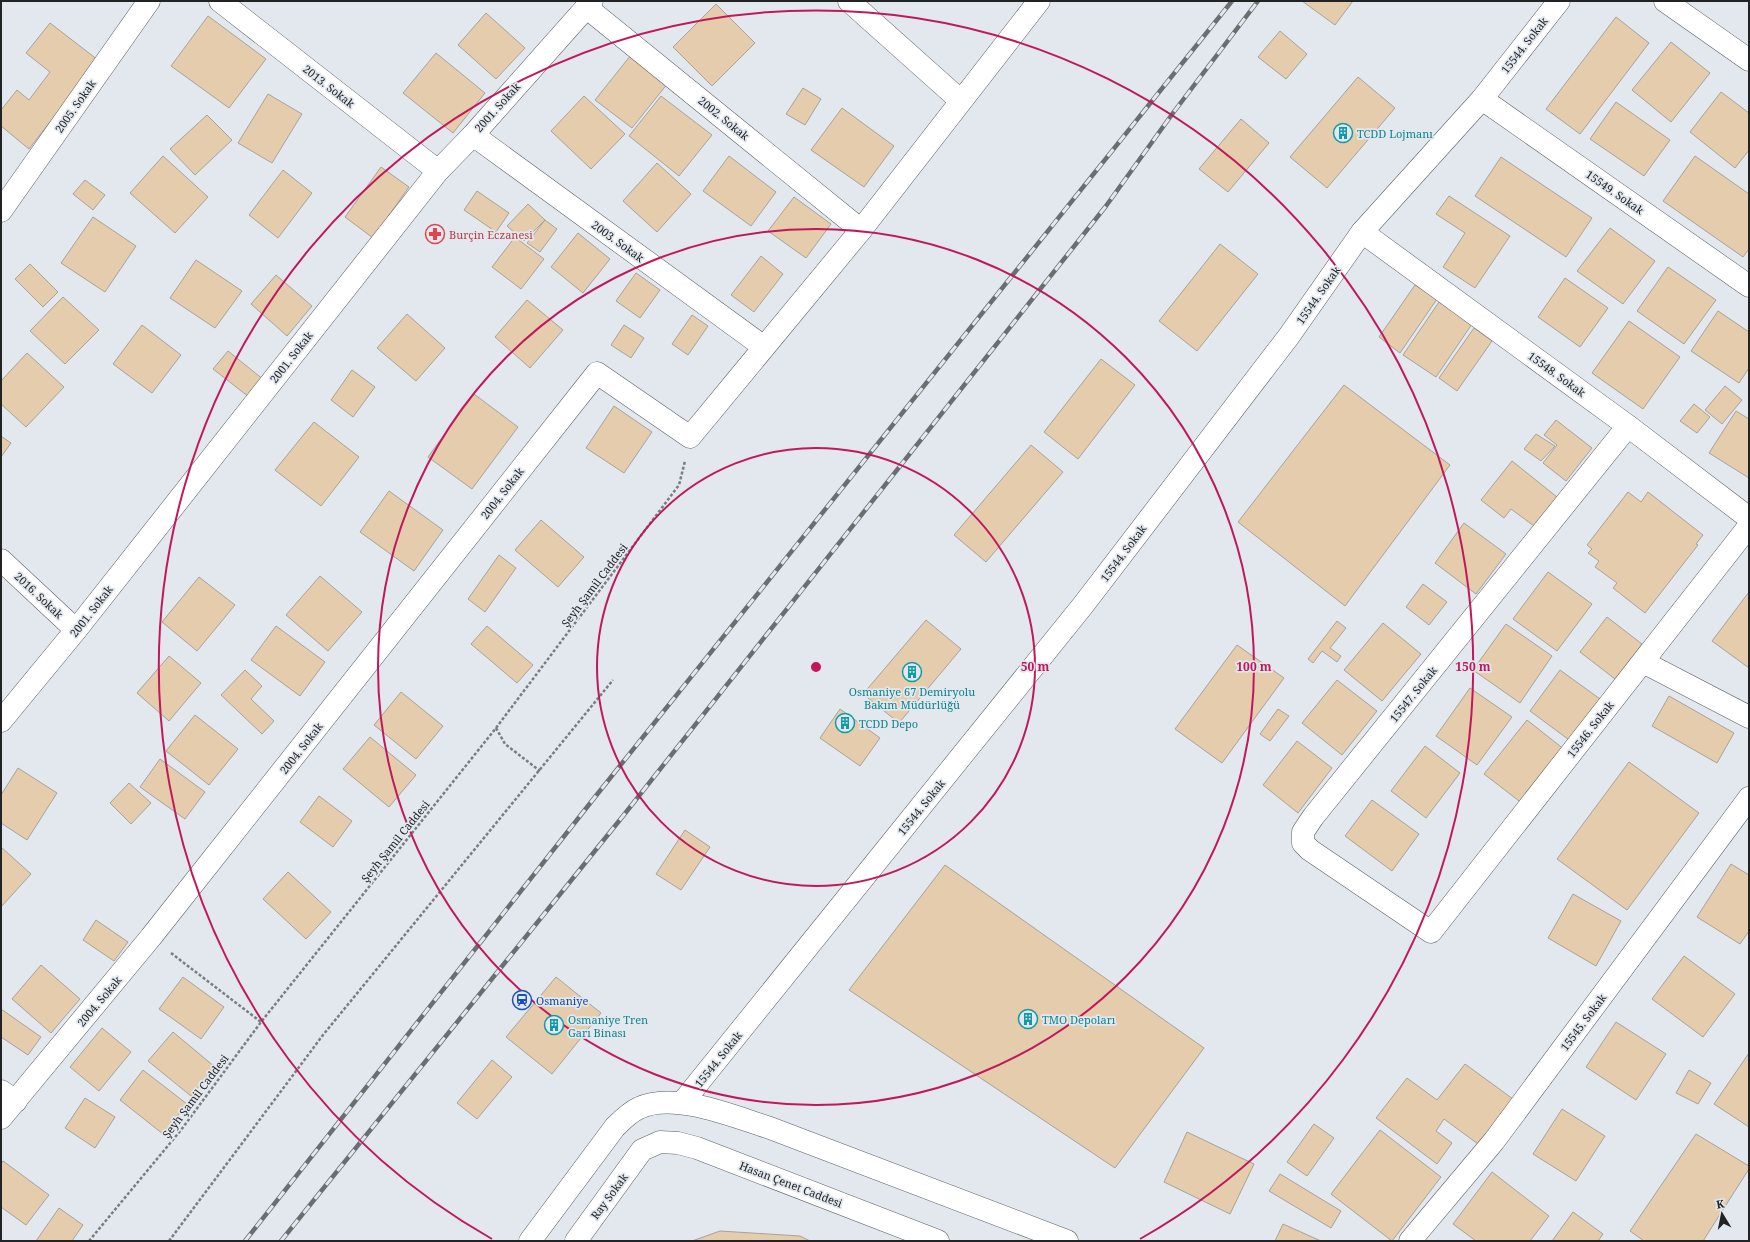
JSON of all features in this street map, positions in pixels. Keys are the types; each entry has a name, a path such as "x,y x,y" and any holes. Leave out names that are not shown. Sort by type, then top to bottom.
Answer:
{"street":[{"name":"2005. Sokak","path":"1,211 149,1"},
{"name":"2013. Sokak","path":"220,1 438,171"},
{"path":"849,1 961,101"},
{"path":"690,437 861,230 1039,1"},
{"name":"15544. Sokak","path":"682,1103 1084,604 1289,336 1362,232 1482,99 1559,1"},
{"path":"1665,1 1749,60"},
{"name":"2001. Sokak","path":"1,721 76,630 438,171 473,135 589,4"},
{"name":"2002. Sokak","path":"589,4 861,230"},
{"name":"15549. Sokak","path":"1482,99 1749,286"},
{"name":"2003. Sokak","path":"473,135 764,347"},
{"name":"15548. Sokak","path":"1362,232 1628,426 1749,518"},
{"name":"2004. Sokak","path":"1,1118 8,1096 151,937 596,373 690,437"},
{"name":"15547. Sokak","path":"1431,932 1310,850 1303,843 1303,832 1628,426"},
{"name":"15546. Sokak","path":"1431,932 1749,526"},
{"name":"2016. Sokak","path":"1,560 76,630"},
{"path":"1643,662 1749,717"},
{"name":"15545. Sokak","path":"1410,1241 1494,1141 1749,798"},
{"path":"530,1241 615,1127 624,1118 639,1108 649,1104 661,1102 682,1103 724,1113 770,1128 1067,1241"},
{"name":"Hasan Çenet Caddesi","path":"642,1150 660,1142 678,1143 697,1148 938,1241"},
{"name":"Ray Sokak","path":"576,1241 642,1150"}],"path":[{"name":"Şeyh Şamil Caddesi","path":"89,1241 181,1130 261,1022 496,728 680,485 690,437"},
{"path":"169,1241 323,1035 613,680"},
{"path":"496,728 505,744 540,771"},
{"path":"151,937 261,1022"}],"building":[{"path":"1302,1 1353,1 1335,25"},
{"path":"716,4 755,43 712,86 673,47"},
{"path":"486,13 525,48 496,79 458,45"},
{"path":"208,16 266,59 229,108 171,66"},
{"path":"1616,17 1649,43 1580,134 1546,109"},
{"path":"50,23 98,60 29,149 1,126 1,110 17,90 29,100 50,72 26,53"},
{"path":"1280,31 1307,54 1286,79 1258,57"},
{"path":"1671,42 1710,73 1671,122 1632,90"},
{"path":"436,53 485,93 453,133 403,93"},
{"path":"631,55 668,83 632,128 595,100"},
{"name":"TCDD Lojmanı","path":"1358,77 1395,108 1327,188 1290,157"},
{"path":"803,88 821,99 805,125 786,114"},
{"path":"1721,92 1749,113 1749,150 1735,168 1690,132"},
{"path":"268,94 302,114 272,163 238,143"},
{"path":"584,96 625,134 591,169 551,131"},
{"path":"661,96 712,135 679,176 629,136"},
{"path":"1616,102 1670,140 1644,176 1590,139"},
{"path":"842,108 894,146 864,187 811,150"},
{"path":"207,115 232,140 195,175 170,149"},
{"path":"1241,119 1269,143 1228,192 1199,169"},
{"path":"163,156 208,197 175,233 130,193"},
{"path":"729,156 776,192 751,226 703,191"},
{"path":"1695,156 1749,194 1749,249 1743,257 1663,201"},
{"path":"1501,157 1592,218 1566,257 1475,196"},
{"path":"657,163 691,194 657,232 623,201"},
{"path":"381,167 409,187 373,238 345,217"},
{"path":"283,170 312,193 278,238 249,215"},
{"path":"85,180 105,195 93,210 73,194"},
{"path":"477,191 509,213 496,232 464,210"},
{"path":"1449,196 1510,236 1475,288 1443,267 1465,233 1436,214"},
{"path":"794,197 831,224 806,258 768,231"},
{"path":"528,204 545,220 524,241 507,226"},
{"path":"93,217 136,246 105,292 61,263"},
{"path":"545,220 557,229 540,252 527,243"},
{"path":"1610,228 1655,261 1623,304 1577,271"},
{"path":"578,233 610,259 583,293 551,267"},
{"path":"515,237 544,259 521,289 492,267"},
{"path":"1220,244 1258,274 1197,351 1159,321"},
{"path":"761,256 783,274 754,312 731,295"},
{"path":"196,260 242,291 215,328 170,298"},
{"path":"30,264 58,292 43,307 15,279"},
{"path":"1668,267 1716,300 1684,344 1637,311"},
{"path":"636,273 660,290 640,318 616,301"},
{"path":"276,275 312,306 287,336 251,304"},
{"path":"1565,278 1608,308 1580,347 1538,317"},
{"path":"1415,285 1437,299 1400,353 1379,337"},
{"path":"63,297 99,330 65,364 30,331"},
{"path":"527,300 563,330 530,368 495,337"},
{"path":"1439,302 1472,324 1436,377 1403,355"},
{"path":"1718,311 1749,332 1749,368 1739,383 1691,351"},
{"path":"407,314 445,348 416,381 377,348"},
{"path":"692,315 708,326 688,355 672,344"},
{"path":"1629,321 1680,357 1643,409 1592,373"},
{"path":"142,325 181,355 152,393 113,364"},
{"path":"624,325 644,338 631,358 611,345"},
{"path":"1474,328 1492,341 1457,391 1439,378"},
{"path":"228,351 264,380 249,397 213,369"},
{"path":"27,353 64,387 26,427 1,404 1,381"},
{"path":"1101,359 1135,385 1078,459 1044,432"},
{"path":"352,370 375,387 353,417 331,400"},
{"path":"1344,385 1450,465 1345,606 1238,522"},
{"path":"1725,386 1742,400 1722,424 1705,410"},
{"path":"474,394 518,427 472,489 428,457"},
{"path":"1694,404 1710,417 1697,433 1680,421"},
{"path":"614,406 652,432 624,473 586,448"},
{"path":"1736,411 1749,419 1749,478 1709,453"},
{"path":"1556,420 1592,448 1566,481 1543,463 1557,445 1544,435"},
{"path":"314,422 359,457 321,506 275,470"},
{"path":"1536,434 1555,446 1541,461 1524,449"},
{"path":"1,436 11,443 1,457"},
{"path":"1031,445 1063,472 986,562 954,535"},
{"path":"1512,461 1557,497 1534,526 1511,509 1504,518 1481,500"},
{"path":"389,491 443,530 414,571 360,532"},
{"path":"1628,492 1641,502 1648,492 1703,535 1696,544 1698,545 1645,613 1613,588 1617,583 1595,567 1599,561 1588,553 1592,549 1587,545"},
{"path":"541,520 584,557 558,587 515,550"},
{"path":"1464,523 1506,554 1476,594 1435,563"},
{"path":"499,555 516,568 485,612 468,599"},
{"path":"1548,572 1592,604 1557,651 1513,619"},
{"path":"320,576 362,612 328,651 286,615"},
{"path":"199,577 235,605 197,651 162,622"},
{"path":"1423,584 1447,602 1429,625 1406,607"},
{"path":"1749,592 1749,668 1712,641"},
{"path":"1607,617 1642,644 1615,679 1580,652"},
{"name":"Osmaniye 67 Demiryolu Bakım Müdürlüğü","path":"926,620 961,649 899,723 863,694"},
{"path":"1337,621 1346,628 1330,648 1341,656 1337,662 1322,651 1313,663 1308,659"},
{"path":"1383,623 1421,654 1382,701 1344,670"},
{"path":"1506,624 1552,656 1520,703 1473,670"},
{"path":"276,626 325,662 300,696 251,660"},
{"path":"487,626 533,665 517,683 471,644"},
{"path":"1237,645 1284,678 1222,763 1175,729"},
{"path":"169,656 201,683 169,721 137,693"},
{"path":"245,670 262,686 251,699 274,721 262,734 221,695"},
{"path":"1560,670 1607,704 1576,745 1530,711"},
{"path":"1337,680 1377,711 1342,755 1302,723"},
{"path":"1470,688 1512,717 1477,765 1436,736"},
{"path":"401,692 443,726 416,759 374,725"},
{"path":"1669,696 1734,733 1717,763 1652,726"},
{"name":"TCDD Depo","path":"840,709 880,738 860,766 820,738"},
{"path":"1278,709 1289,716 1270,741 1260,734"},
{"path":"195,715 238,749 209,785 166,751"},
{"path":"1527,720 1565,750 1523,804 1484,774"},
{"path":"370,737 416,775 389,807 343,769"},
{"path":"1297,741 1332,768 1298,813 1263,785"},
{"path":"1425,746 1460,773 1426,818 1391,791"},
{"path":"160,759 205,792 185,819 140,787"},
{"path":"1629,762 1699,813 1627,910 1557,859"},
{"path":"18,768 57,793 27,840 1,823 1,795"},
{"path":"129,783 151,803 131,824 110,803"},
{"path":"319,796 352,821 333,847 300,822"},
{"path":"1372,800 1419,834 1392,871 1345,836"},
{"path":"685,830 710,847 681,890 656,874"},
{"path":"1,847 31,874 1,907"},
{"path":"1731,864 1749,875 1749,931 1740,944 1697,917"},
{"name":"TMO Depoları","path":"945,865 1204,1048 1115,1168 849,990"},
{"path":"288,872 331,912 306,939 263,899"},
{"path":"1573,894 1621,921 1596,966 1548,938"},
{"path":"96,920 128,942 114,961 83,940"},
{"path":"1684,956 1735,994 1703,1037 1652,999"},
{"path":"41,965 80,999 51,1033 12,999"},
{"path":"183,977 224,1007 201,1039 159,1009"},
{"name":"Osmaniye Tren Garı Binası","path":"556,977 601,1013 552,1074 506,1037"},
{"path":"1,1009 41,1037 28,1055 1,1037"},
{"path":"1616,1022 1666,1054 1636,1100 1586,1067"},
{"path":"102,1028 131,1052 99,1091 70,1067"},
{"path":"173,1032 215,1067 191,1096 148,1061"},
{"path":"1749,1053 1749,1127 1714,1104"},
{"path":"492,1060 512,1077 477,1119 457,1103"},
{"path":"1465,1064 1513,1099 1478,1144 1444,1119 1436,1131 1452,1143 1437,1164 1376,1118 1407,1078 1437,1100"},
{"path":"143,1070 187,1104 163,1134 120,1100"},
{"path":"1689,1070 1711,1083 1698,1104 1676,1093"},
{"path":"85,1098 115,1117 95,1148 65,1128"},
{"path":"1562,1109 1605,1136 1576,1181 1533,1154"},
{"path":"1314,1124 1334,1138 1307,1176 1287,1162"},
{"path":"1380,1130 1441,1177 1392,1241 1331,1194"},
{"path":"1187,1132 1254,1164 1230,1214 1164,1182"},
{"path":"1696,1134 1749,1166 1749,1169 1703,1241 1644,1241 1630,1231"},
{"path":"3,1161 49,1195 26,1225 1,1207 1,1164"},
{"path":"1492,1172 1549,1216 1530,1241 1476,1241 1453,1224"},
{"path":"1280,1174 1341,1211 1331,1228 1269,1191"},
{"path":"59,1208 83,1225 72,1241 36,1241"},
{"path":"1573,1212 1603,1234 1598,1241 1552,1241"},
{"path":"1283,1224 1321,1241 1275,1241"},
{"path":"720,1231 800,1236 810,1241 692,1241"}],"railway":[{"path":"245,1241 595,797 1232,1"},
{"path":"281,1241 623,816 1106,206 1173,113 1258,1"}],"place":[{"name":"TCDD Lojmanı","path":"1343,133"},
{"name":"Burçin Eczanesi","path":"435,234"},
{"name":"Osmaniye 67 Demiryolu Bakım Müdürlüğü","path":"912,672"},
{"name":"TCDD Depo","path":"845,723"},
{"name":"Osmaniye","path":"522,1000"},
{"name":"TMO Depoları","path":"1028,1019"},
{"name":"Osmaniye Tren Garı Binası","path":"554,1025"}]}
